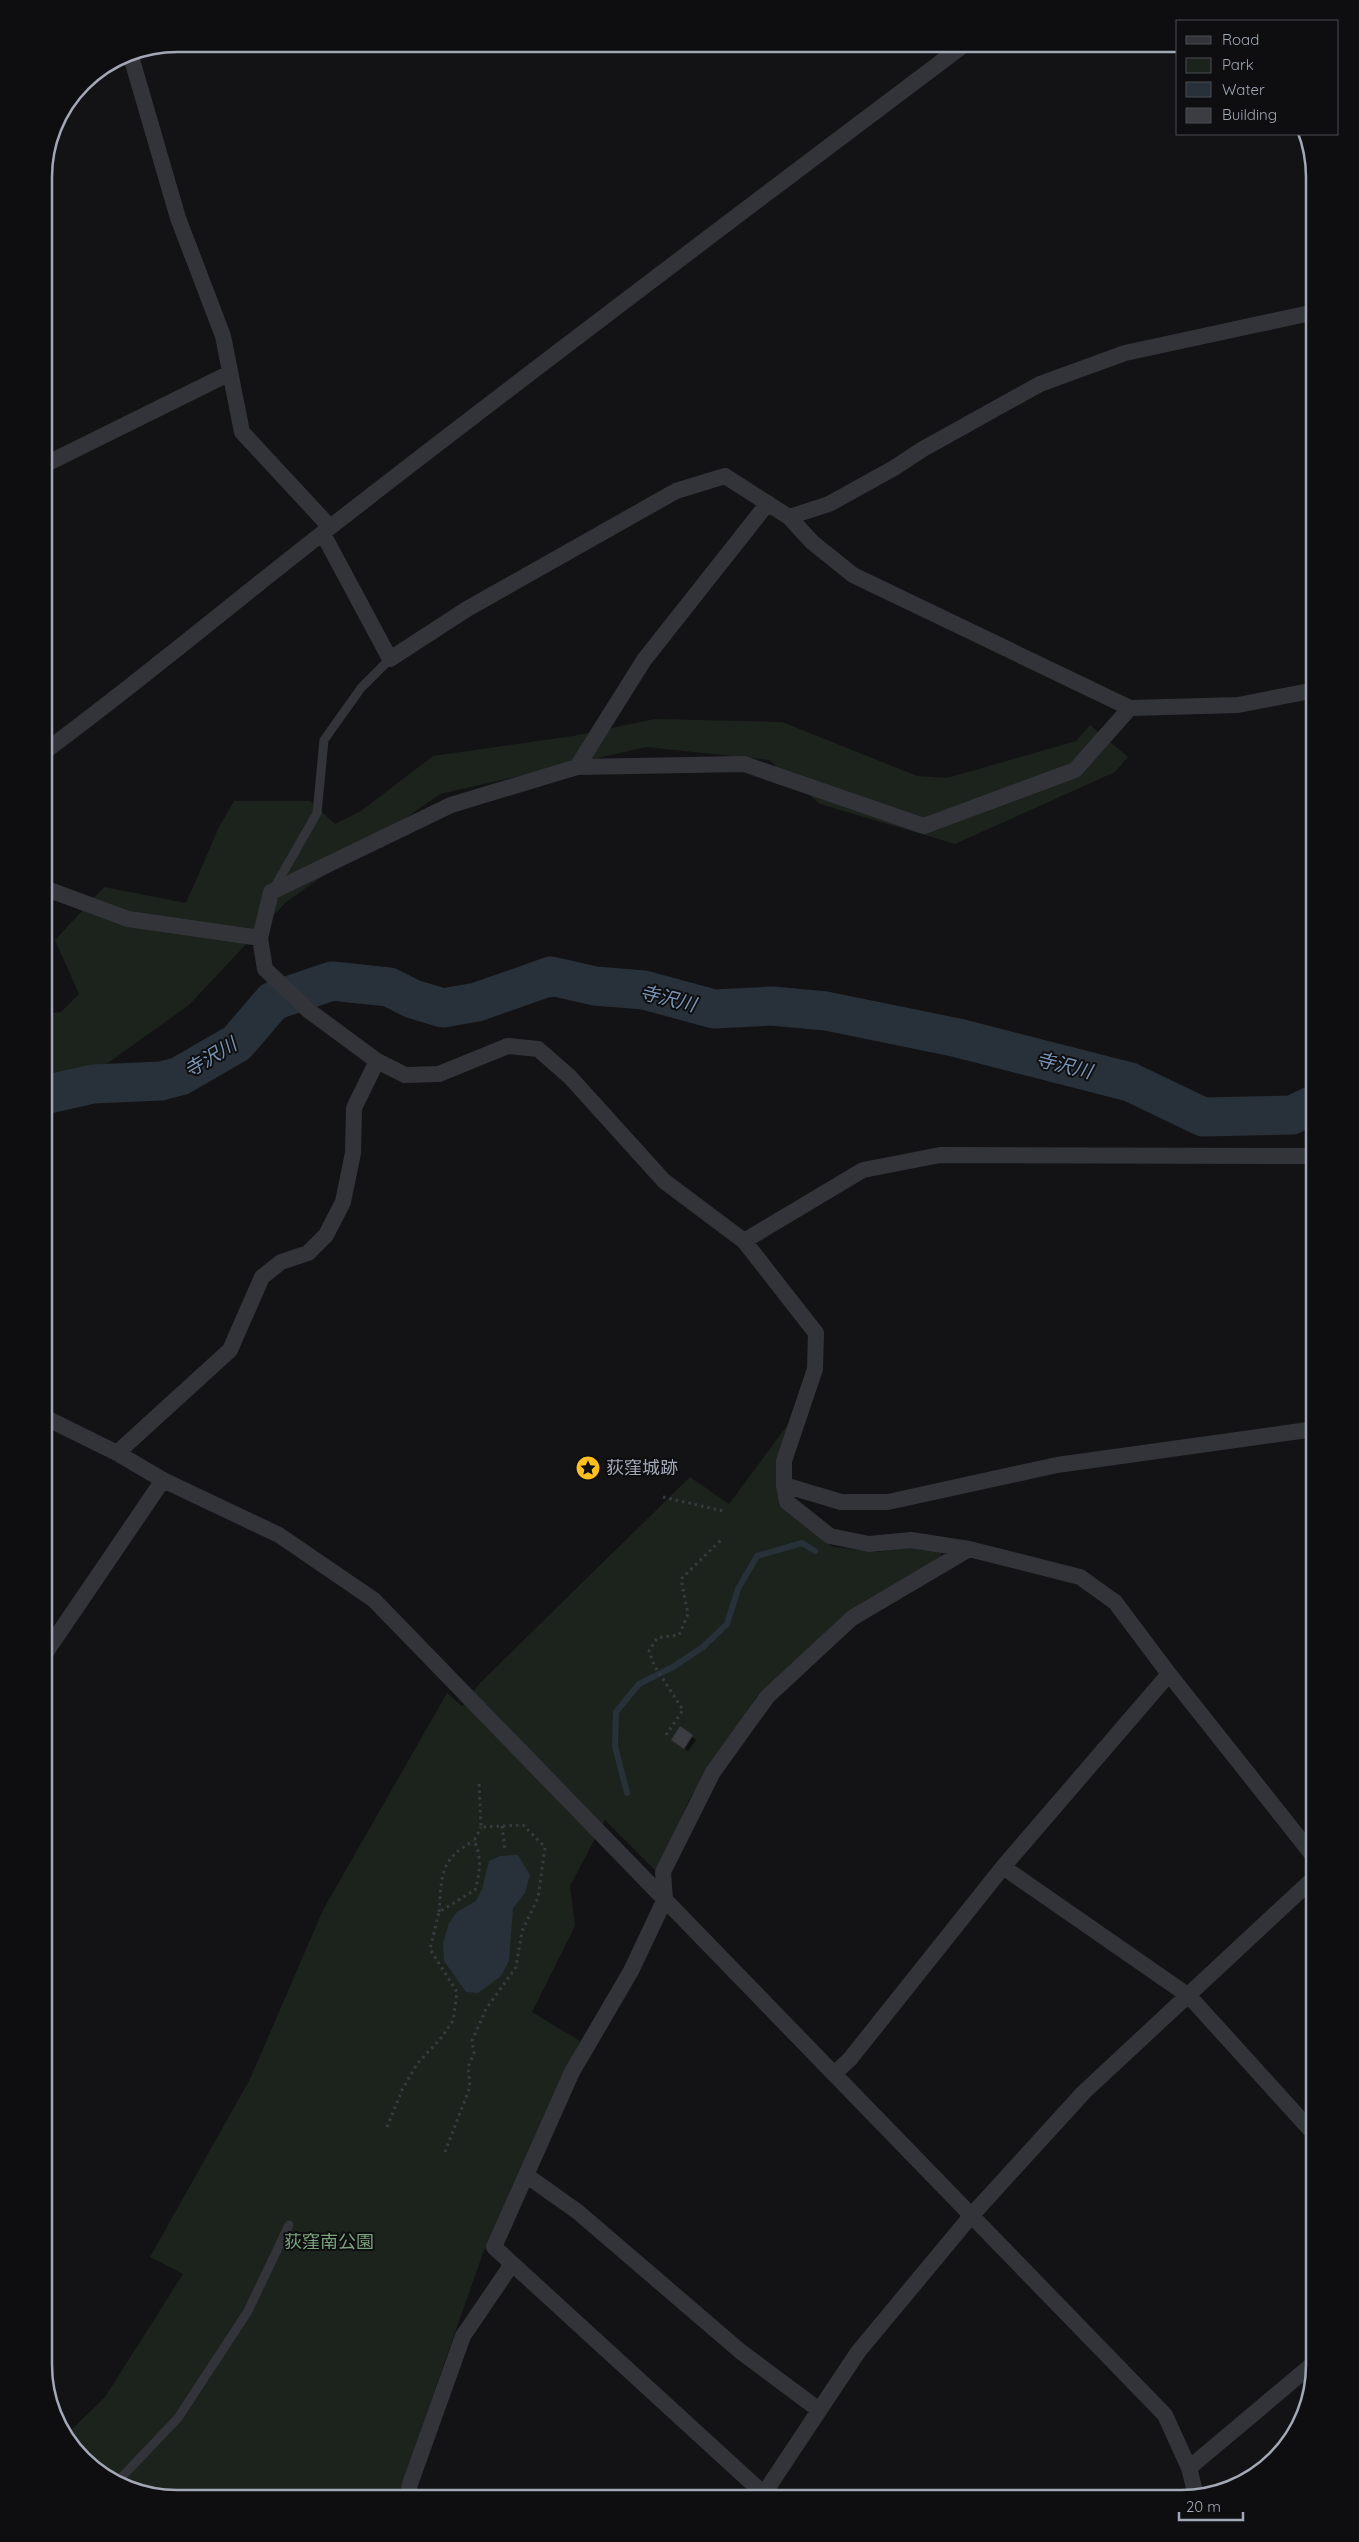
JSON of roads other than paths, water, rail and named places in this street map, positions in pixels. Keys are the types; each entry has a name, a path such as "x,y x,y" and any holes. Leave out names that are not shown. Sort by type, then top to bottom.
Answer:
{"street":[{"path":"53,746 120,696 326,530 602,318 953,53"},
{"path":"132,61 178,218 223,336 242,432 326,530 390,659 467,609 676,492 725,476 789,517 812,542 853,575 1130,708 1238,705 1306,692"},
{"path":"789,517 829,504 1040,384 1125,353 1306,314"},
{"path":"53,461 230,373"},
{"path":"577,767 644,660 768,504"},
{"path":"1130,708 1075,770 924,826 744,764 577,767 450,805 271,892 260,938 266,968 308,1010 378,1061 406,1075 439,1074 508,1046 538,1049 570,1077 664,1181 744,1241 816,1333 815,1369 784,1461 784,1485 787,1502 830,1536 869,1544 911,1540 968,1549 1080,1577 1116,1602 1169,1674 1306,1847"},
{"path":"53,891 128,919 260,938"},
{"path":"117,1453 230,1350 262,1277 281,1262 308,1254 326,1234 342,1202 353,1153 354,1108 378,1061"},
{"path":"744,1241 862,1170 940,1155 1306,1156"},
{"path":"52,1421 117,1453 162,1480 279,1535 374,1600 1165,2415 1189,2468 1194,2488"},
{"path":"784,1485 841,1502 888,1502 1057,1465 1306,1430"},
{"path":"52,1643 162,1480"},
{"path":"755,2490 494,2247 572,2072 631,1971 665,1899 663,1872 713,1772 767,1697 852,1618 968,1549"},
{"path":"834,2074 850,2058 1003,1867 1169,1674"},
{"path":"1003,1867 1189,1996 1306,2125"},
{"path":"766,2490 858,2352 971,2216 1084,2092 1306,1886"},
{"path":"526,2175 578,2212 740,2351 819,2410"},
{"path":"409,2489 463,2336 512,2264"},
{"path":"1189,2468 1306,2370"}],"lane":[{"path":"271,892 318,813 324,740 361,688 390,659"},
{"path":"122,2477 178,2418 248,2312 290,2225"}],"water":[{"path":"518,1855 530,1875 525,1893 513,1908 509,1961 501,1976 478,1993 466,1992 444,1961 443,1943 449,1923 457,1912 476,1901 482,1889 489,1861 500,1856"}],"waterway":[{"name":"寺沢川","path":"53,1093 93,1084 161,1081 180,1076 237,1043 273,1001 332,981 389,987 413,999 443,1008 477,1002 551,976 595,986 644,990 714,1009 772,1006 826,1011 958,1038 1130,1082 1203,1117 1292,1115 1306,1108"},
{"path":"627,1793 615,1746 616,1712 639,1684 673,1667 703,1647 727,1624 738,1589 757,1556 802,1543 815,1551"}],"place":[{"name":"荻窪城跡","path":"588,1468"}],"park label":[{"name":"荻窪南公園","path":"329,2242"}]}
